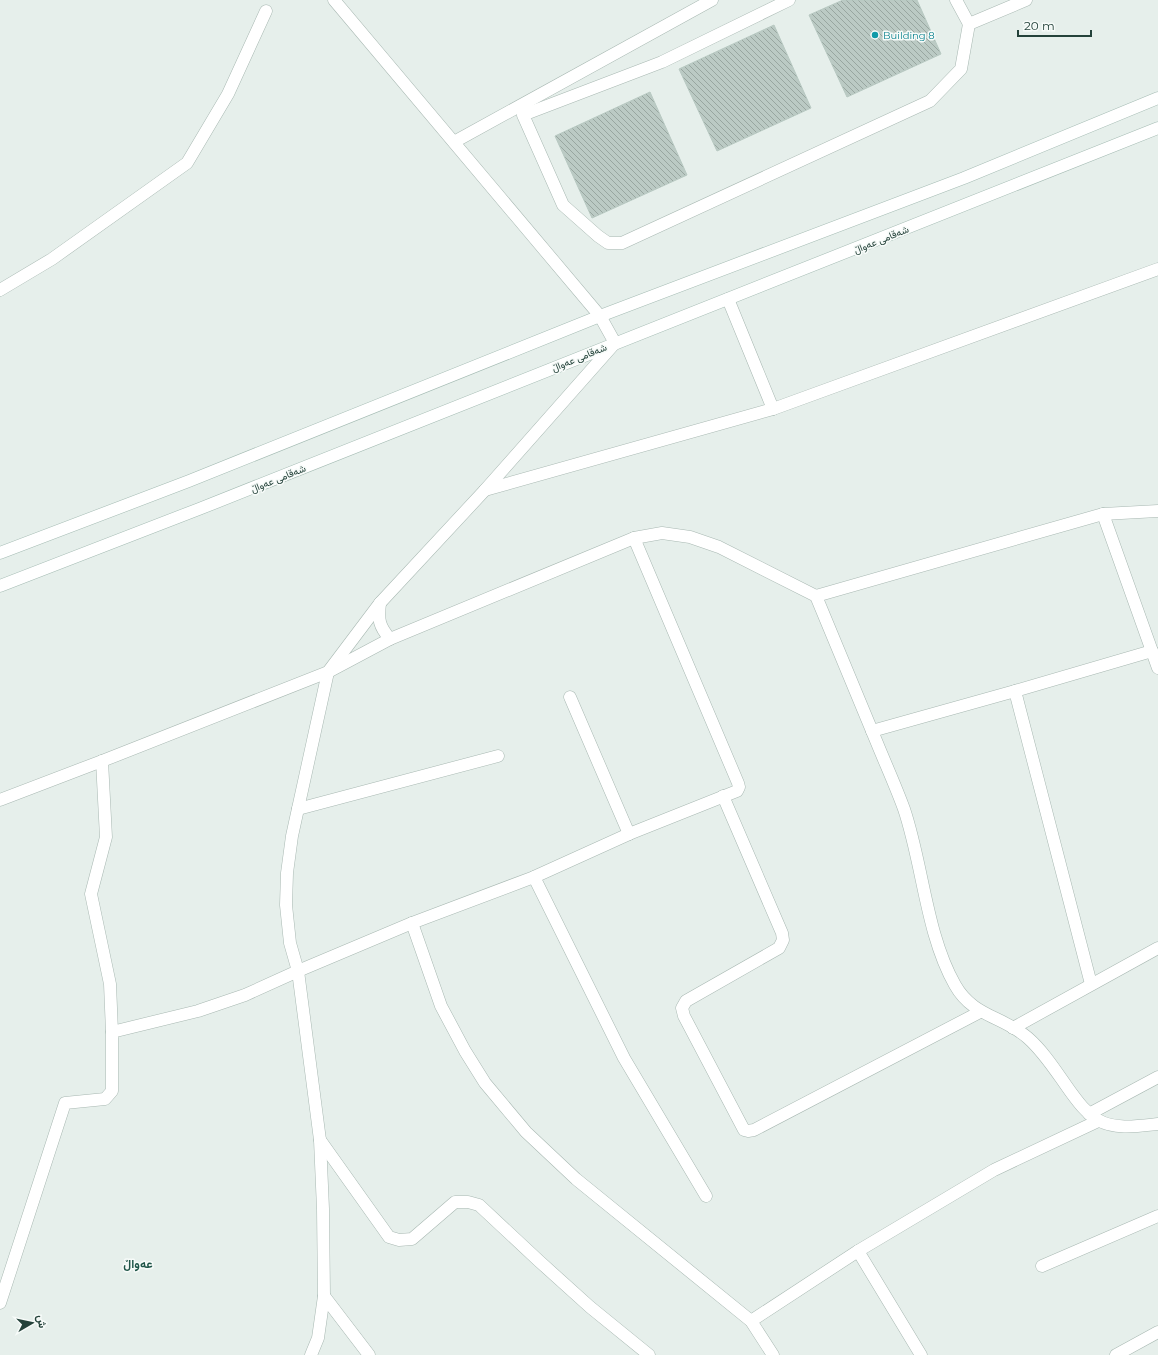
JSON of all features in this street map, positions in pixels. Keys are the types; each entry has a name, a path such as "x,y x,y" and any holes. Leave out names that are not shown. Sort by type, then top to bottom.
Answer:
{"street":[{"path":"311,1355 318,1338 324,1296 323,1209 320,1140 298,971 290,943 286,905 287,873 292,836 328,672 380,603 485,490 614,343 600,316 334,0"},
{"path":"454,142 712,0"},
{"path":"789,0 662,62 523,115 563,205 608,243 622,243 930,101 961,69 969,24 956,0"},
{"path":"969,24 1026,0"},
{"path":"0,290 52,259 187,163 228,94 266,11"},
{"path":"0,553 197,478 600,316 964,178 1158,98"},
{"name":"شەقامی عەواڵ","path":"0,586 199,509 1158,128"},
{"path":"485,490 773,409 1158,269"},
{"path":"728,299 773,409"},
{"path":"816,596 1103,514 1158,511"},
{"path":"1103,514 1158,668"},
{"path":"0,800 328,672 390,639 634,538 662,533 690,537 719,547 816,596 904,810 937,942 946,968 955,986 967,1002 980,1012 1013,1028 1027,1038 1040,1050 1082,1106 1094,1117 1108,1124 1119,1126 1158,1124"},
{"path":"112,1032 204,1009 245,995 298,971 412,924 534,877 629,834 737,790 739,787 738,783 634,538"},
{"path":"380,603 378,615 380,623 382,629 390,639"},
{"path":"872,731 1152,651"},
{"path":"1015,691 1091,984"},
{"path":"570,697 629,834"},
{"path":"298,808 498,756"},
{"path":"0,1303 65,1103 105,1099 112,1091 110,984 91,894 106,837 102,761"},
{"path":"723,796 782,933 783,940 779,948 686,1001 682,1008 684,1016 744,1130 754,1130 980,1012"},
{"path":"534,877 624,1058 706,1196"},
{"path":"412,924 441,1006 465,1051 485,1083 521,1126 576,1179 751,1321 773,1355"},
{"path":"1013,1028 1158,948"},
{"path":"751,1321 858,1251 994,1170 1094,1117 1158,1077"},
{"path":"320,1140 389,1237 399,1240 412,1239 455,1202 468,1202 479,1205 538,1261 590,1307 649,1355"},
{"path":"1042,1266 1158,1216"},
{"path":"858,1251 921,1355"},
{"path":"324,1296 369,1355"},
{"path":"1116,1355 1158,1332"}],"building":[{"name":"Building 8","path":"843,0 917,0 941,54 847,97 809,15"},
{"path":"774,25 811,108 717,151 679,69"},
{"path":"650,92 687,175 592,218 555,136"}],"place":[{"name":"Building 8","path":"875,35"}],"district":[{"name":"عەواڵ","path":"138,1264"}]}
